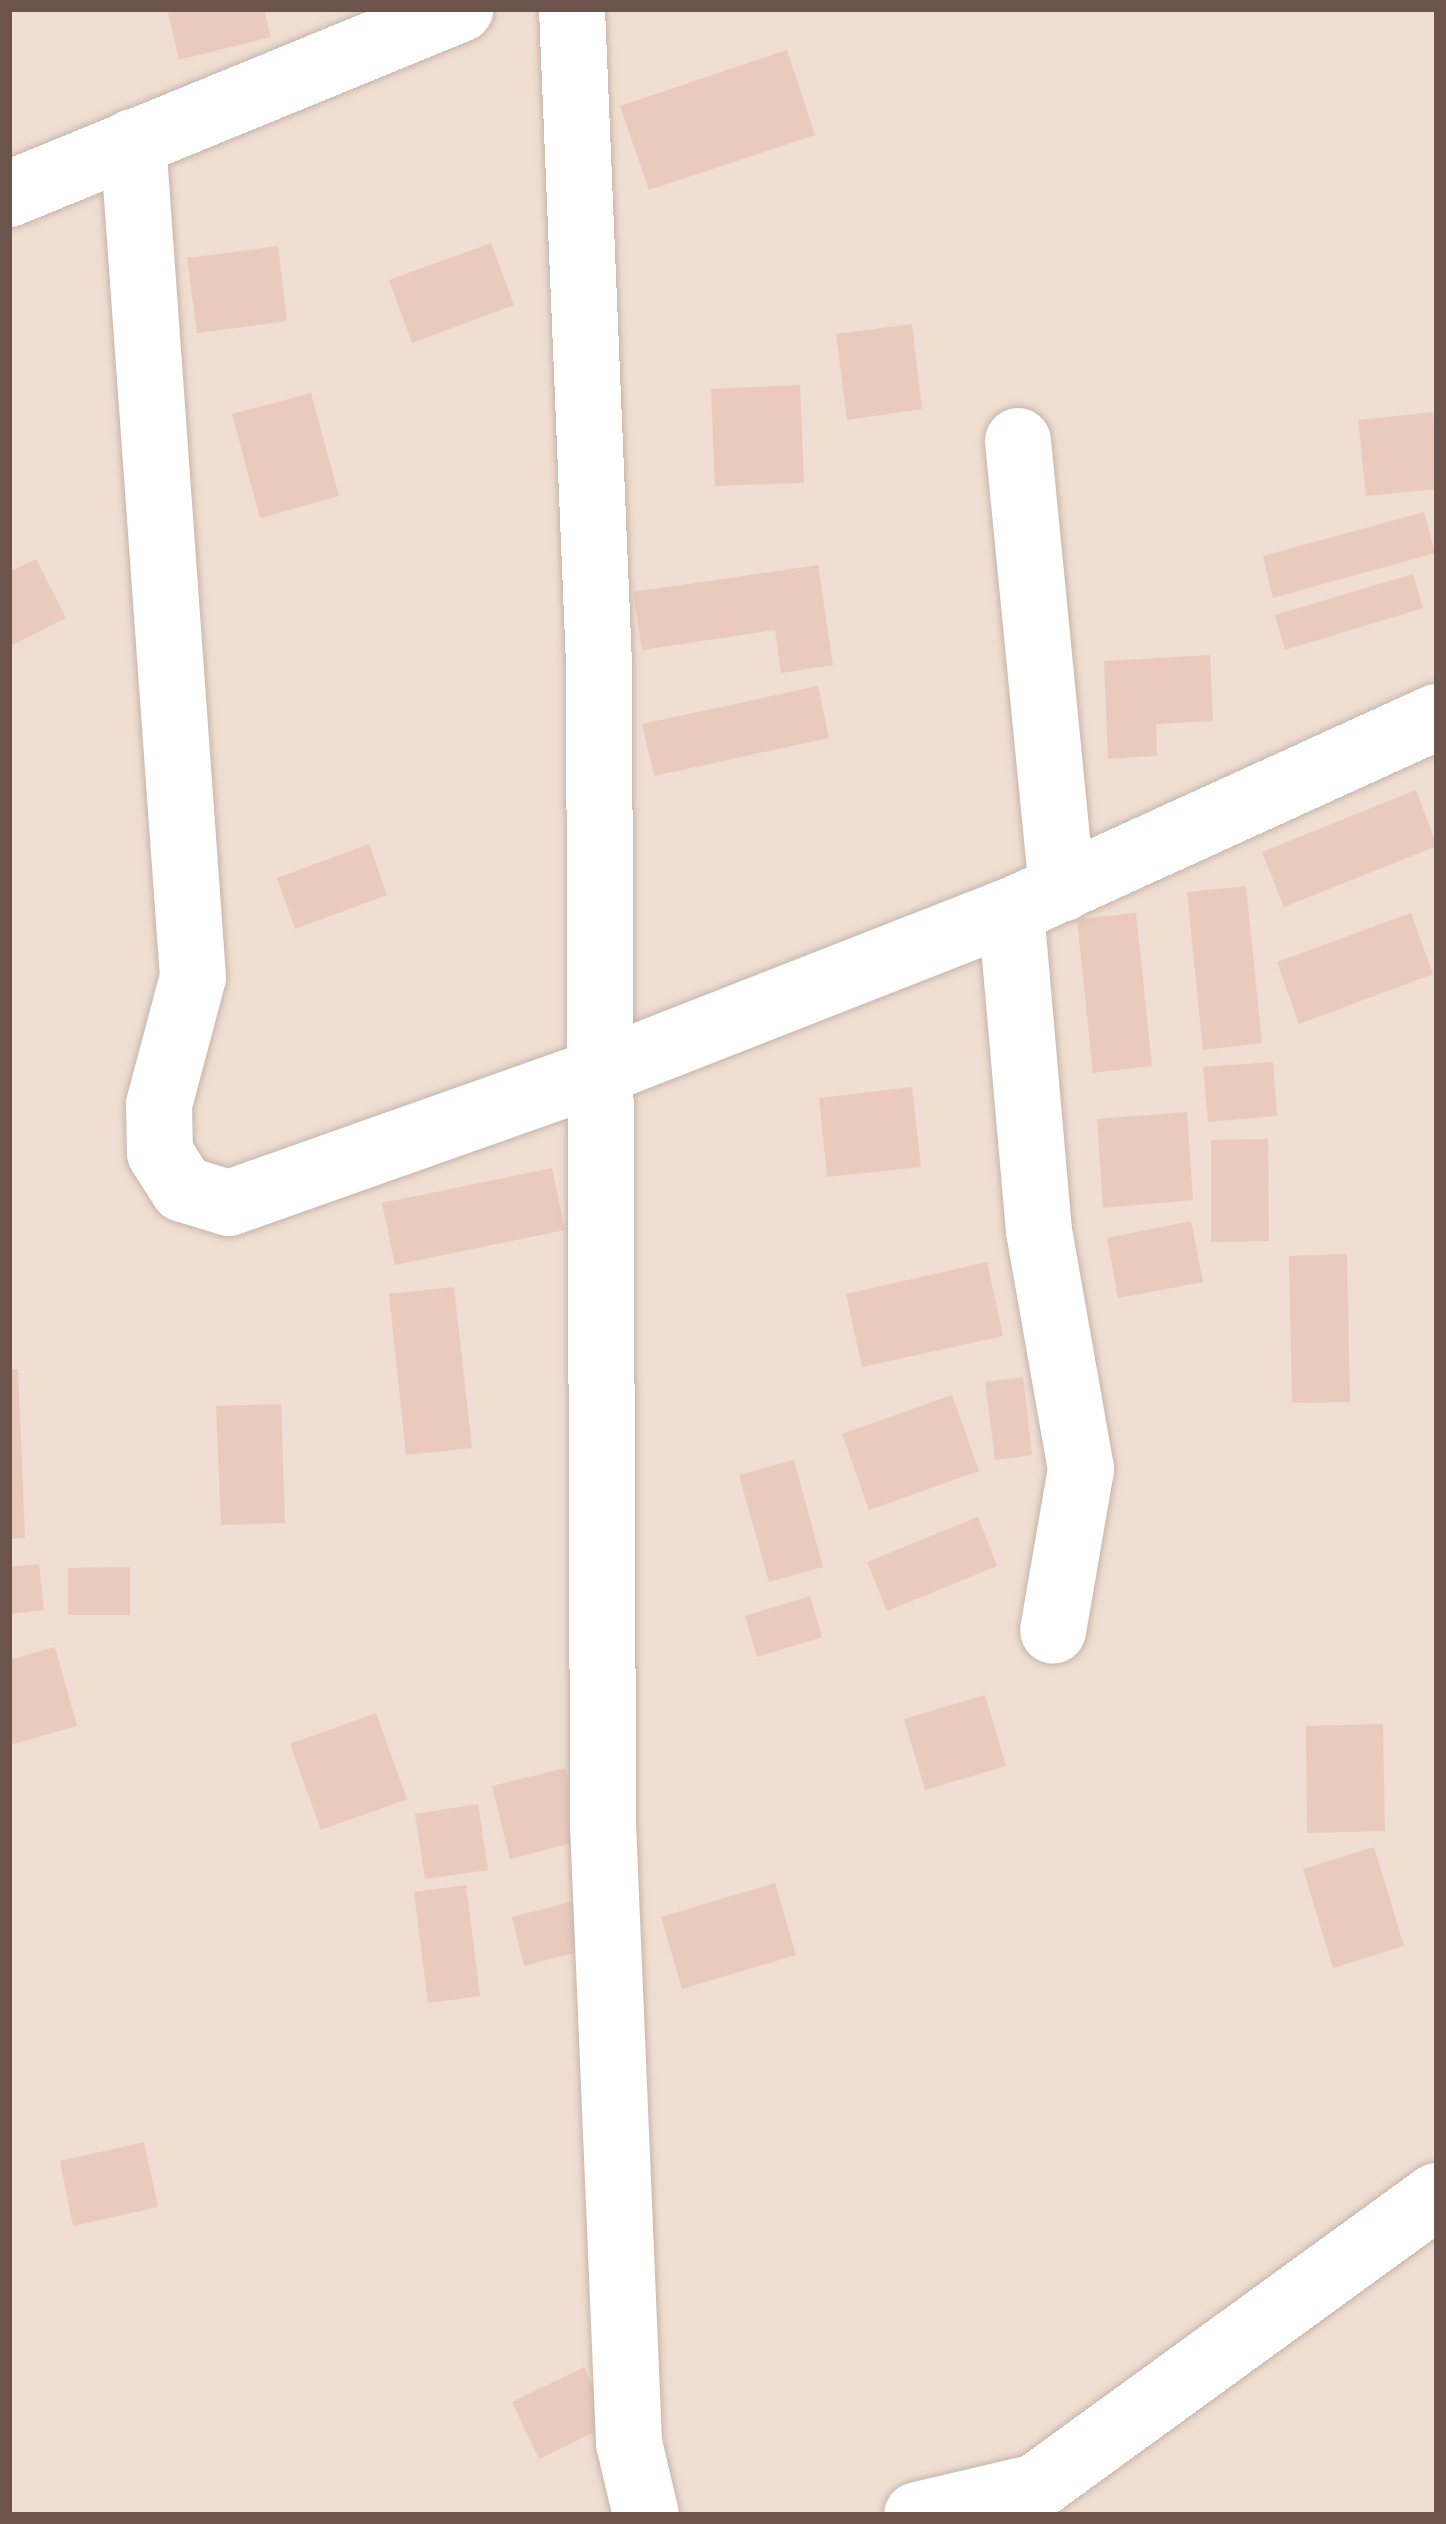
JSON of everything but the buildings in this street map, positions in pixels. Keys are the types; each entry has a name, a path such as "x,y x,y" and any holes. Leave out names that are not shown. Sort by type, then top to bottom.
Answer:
{"street":[{"path":"9,194 461,9"},
{"path":"572,9 599,663 603,1824 629,2443 646,2515"},
{"path":"133,142 193,977 158,1105 160,1154 183,1189 229,1202 597,1073 1037,900 1437,717"},
{"path":"1018,441 1037,900 1039,1231 1081,1468 1053,1631"},
{"path":"917,2515 1036,2487 1437,2196"}],"shaded area":[{"path":"9,9 1437,9 1437,2515 9,2515"}]}
